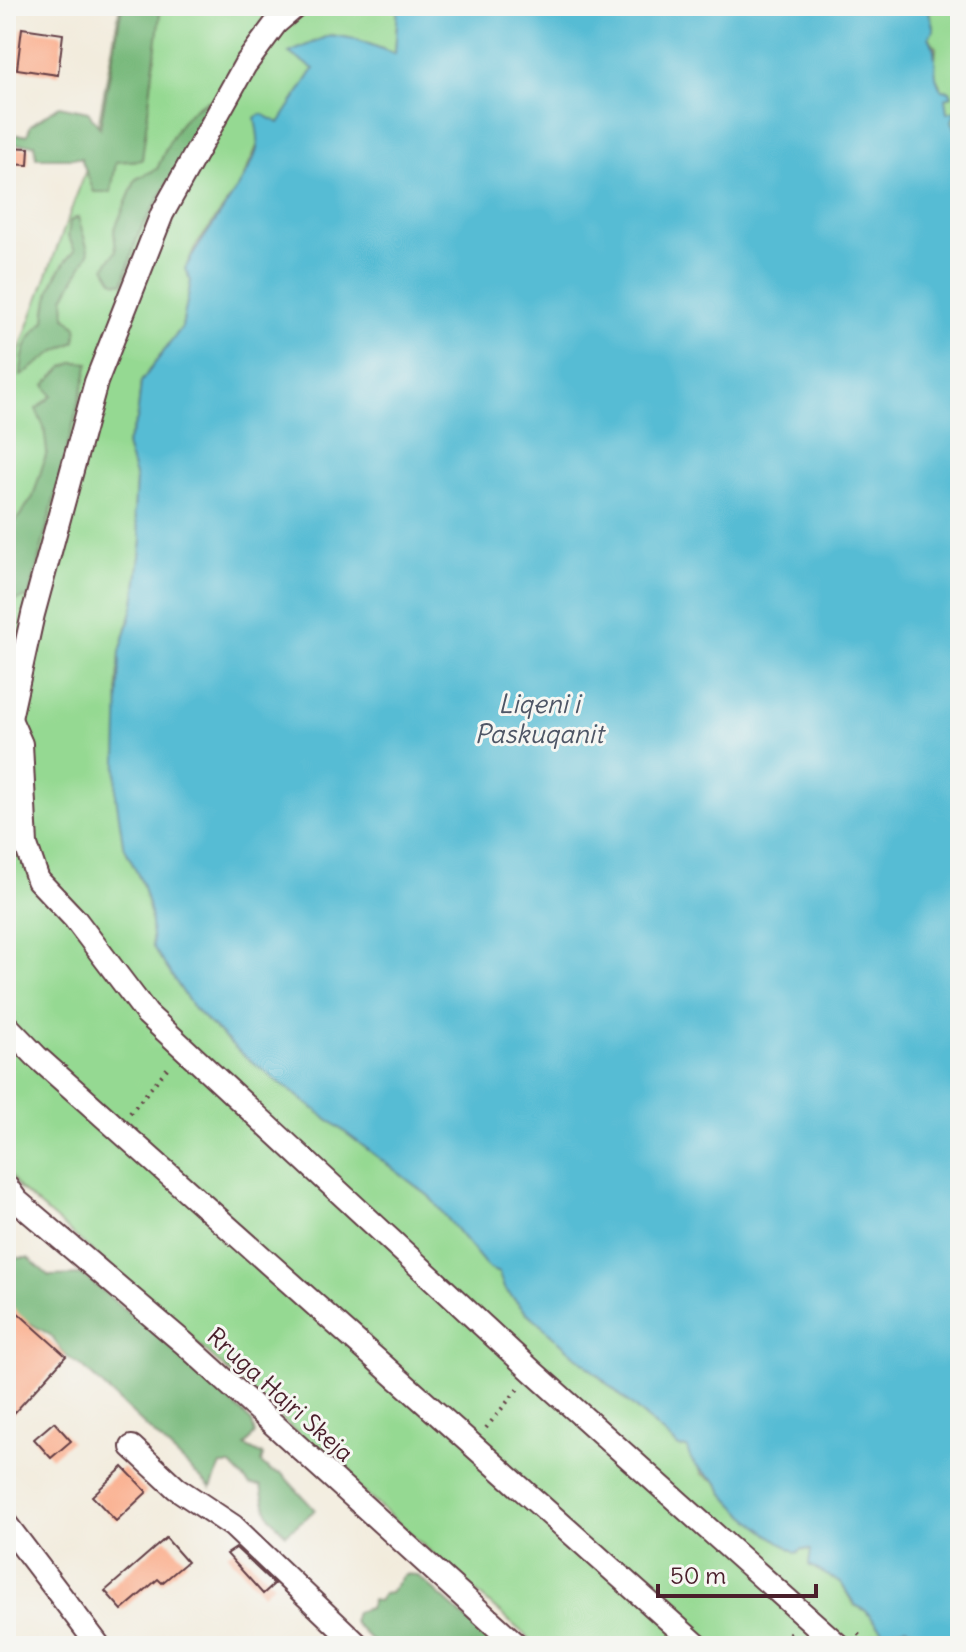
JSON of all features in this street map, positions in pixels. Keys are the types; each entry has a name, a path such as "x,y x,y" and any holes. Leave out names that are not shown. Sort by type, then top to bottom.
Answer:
{"street":[{"path":"296,6 276,23 245,65 162,214 93,393 8,727 21,744 26,845 38,880 75,919 147,1014 532,1371 844,1636"},
{"path":"6,1025 37,1057 698,1646"},
{"name":"Rruga Hajri Skeja","path":"6,1186 17,1201 185,1344 518,1646"},
{"path":"132,1447 176,1488 233,1526 359,1646"},
{"path":"6,1524 99,1646"}],"path":[{"path":"119,1127 184,1049"},
{"path":"477,1440 532,1371"},
{"path":"844,1636 871,1646"}],"green space":[{"path":"120,6 398,6 395,54 356,39 330,35 290,53 314,69 279,124 258,144 240,185 196,246 185,269 191,281 182,327 141,382 137,420 126,445 136,479 134,514 142,541 134,604 120,652 118,682 123,844 142,883 150,913 153,947 194,1009 242,1054 429,1196 489,1268 499,1273 504,1288 524,1310 679,1447 687,1448 702,1474 716,1481 725,1495 801,1549 812,1550 809,1565 841,1583 854,1605 865,1610 884,1632 907,1627 929,1638 925,1646 538,1646 19,1188 6,1169 6,386 94,148"},
{"path":"122,6 161,6 142,160 116,162 111,192 94,192 81,158 36,158 35,144 6,145 6,135 27,135 31,125 59,106 88,112 100,128"},
{"path":"934,6 960,6 960,138 947,113 945,98 951,96 950,91 942,90 934,74 936,48 929,37 929,12"},
{"path":"207,101 210,109 138,235 123,283 114,282 105,267 116,251 114,231 136,179 157,169 182,121"},
{"path":"78,217 89,253 64,298 65,316 77,327 75,342 54,352 21,376 26,346 45,321 53,282 75,250 68,236 70,221"},
{"path":"75,362 89,363 29,597 6,602 6,535 33,497 47,452 44,427 36,409 52,396 45,385 63,367"},
{"path":"6,1245 17,1258 28,1258 49,1276 83,1275 181,1355 252,1422 255,1434 245,1446 263,1455 261,1463 270,1471 282,1474 315,1510 286,1534 268,1513 261,1486 250,1485 231,1465 221,1465 211,1488 84,1368 66,1356 50,1335 6,1309"},
{"path":"404,1574 417,1575 496,1646 377,1646 353,1622 356,1612 369,1608 372,1600 378,1601 383,1594 390,1593"}],"water":[{"name":"Liqeni i Paskuqanit","path":"398,6 934,6 929,12 934,30 929,37 934,50 936,78 942,90 950,91 952,96 945,98 947,113 956,111 952,121 960,138 960,1646 925,1646 929,1638 907,1627 884,1632 865,1610 855,1605 841,1583 809,1565 811,1550 801,1549 797,1553 750,1520 717,1482 694,1464 687,1448 679,1447 524,1310 504,1288 499,1273 489,1269 429,1196 242,1054 194,1009 153,947 150,912 142,883 123,844 116,796 120,652 134,604 142,541 134,514 136,479 126,445 137,420 141,382 182,327 191,281 185,269 255,156 258,141 255,118 262,114 279,123 314,69 289,53 330,35 356,39 395,54"}],"building":[{"path":"22,28 63,34 58,75 17,69"},
{"path":"6,147 29,148 28,165 6,164"},
{"path":"6,1302 66,1356 6,1422"},
{"path":"54,1422 71,1441 51,1458 34,1439"},
{"path":"123,1467 147,1492 116,1521 92,1496"},
{"path":"166,1538 187,1562 162,1583 158,1579 122,1610 105,1591"},
{"path":"236,1548 274,1584 263,1594 227,1554"}]}
